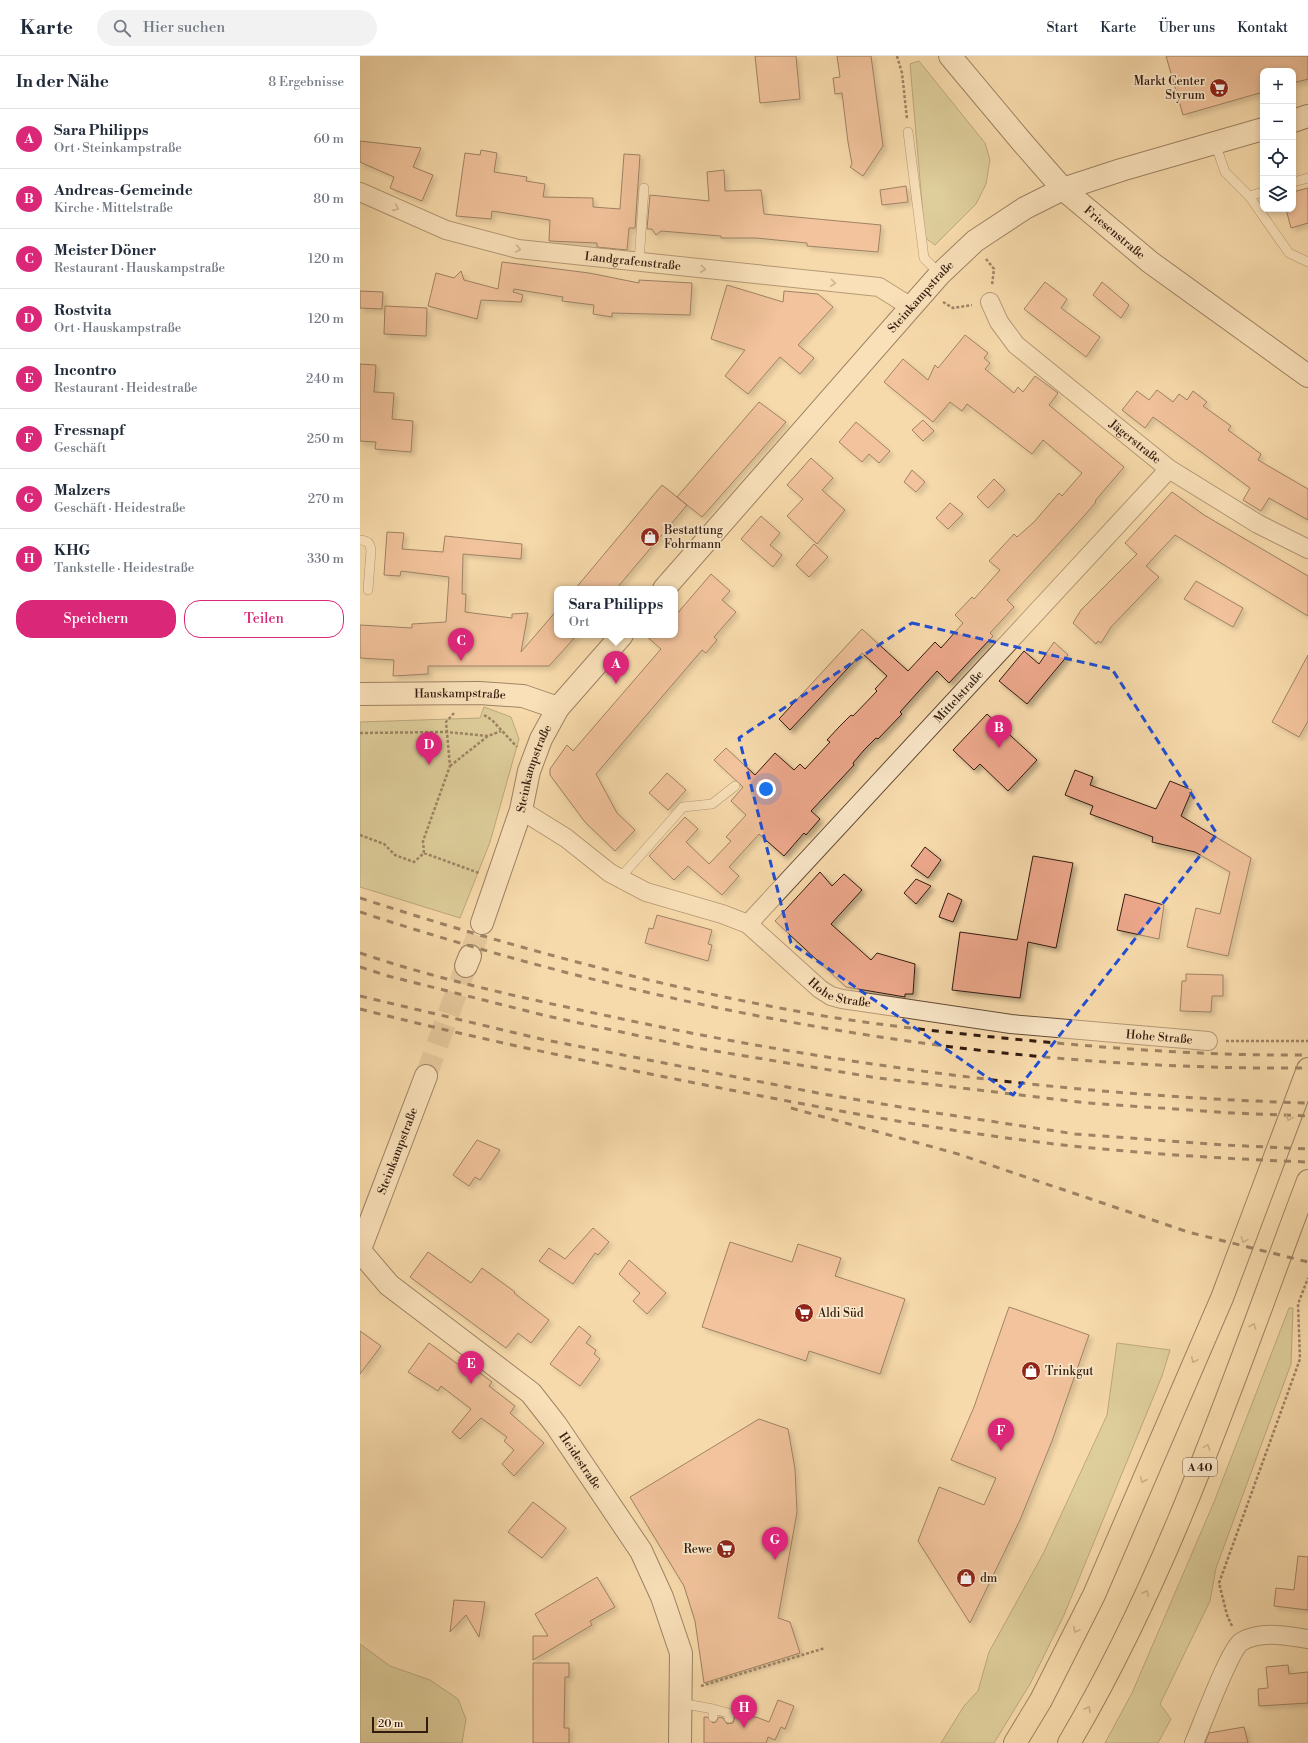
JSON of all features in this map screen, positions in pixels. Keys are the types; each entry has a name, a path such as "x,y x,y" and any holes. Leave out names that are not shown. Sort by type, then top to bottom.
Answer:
{"highway":[{"path":"1015,1743 1041,1700 1094,1595 1222,1298 1308,1069"},
{"name":"A 40","path":"1069,1743 1117,1655 1184,1508 1308,1181"}],"street":[{"name":"Friesenstraße","path":"950,56 1063,189 1150,262 1308,376"},
{"path":"1296,120 1308,116"},
{"name":"Steinkampstraße","path":"667,586 940,274 972,244 1025,208 1063,189 1120,170 1260,130"},
{"name":"Landgrafenstraße","path":"360,192 446,230 518,249 879,288 911,307"},
{"name":"Jägerstraße","path":"990,302 999,322 1016,345 1169,469 1258,524 1308,549"},
{"name":"Mittelstraße","path":"748,924 1169,469"},
{"name":"Steinkampstraße","path":"482,923 521,810 529,771 541,739 558,708 619,638"},
{"name":"Hauskampstraße","path":"360,694 479,693 523,696 558,708"},
{"name":"Hohe Straße","path":"521,810 566,838 610,873 646,892 722,914 748,924 820,989 831,996 842,999 1011,1024 1208,1041"},
{"name":"Steinkampstraße","path":"360,1250 426,1076"},
{"name":"Heidestraße","path":"360,1250 389,1285 531,1393 556,1425 641,1551 662,1597 681,1653 680,1743"},
{"path":"1194,1743 1227,1663 1240,1643 1257,1636 1274,1635 1308,1639"}],"lane":[{"path":"908,132 924,258 940,274"},
{"path":"1215,143 1225,172 1249,196 1289,253 1308,262"},
{"path":"1296,181 1308,178"},
{"path":"639,262 644,188"},
{"path":"1249,196 1260,193"},
{"path":"360,540 367,541 370,544 371,550 368,590"},
{"path":"620,878 683,808 712,804 735,786"},
{"path":"680,1698 713,1713 728,1713 729,1718"}],"path":[{"path":"897,56 902,73 908,132"},
{"path":"926,291 952,308 990,302 994,269 972,244"},
{"path":"479,693 479,712 492,720 518,748 529,771"},
{"path":"424,853 423,841 450,766 446,722 450,717 461,711"},
{"path":"450,766 488,736 501,731"},
{"path":"360,733 446,732 488,736"},
{"path":"360,835 384,844 395,855 414,862 424,853"},
{"path":"424,853 479,872"},
{"path":"1208,1041 1308,1041"},
{"path":"1240,1643 1226,1615 1219,1583 1300,1359 1298,1304 1308,1278"},
{"path":"680,1698 825,1648"}],"highlighted area":[{"path":"912,623 1112,669 1217,834 1013,1095 791,943 739,738"}],"shaded area":[{"path":"919,61 985,143 990,160 986,184 976,204 935,245 925,238 910,64"},
{"path":"484,707 511,717 519,739 490,842 460,918 360,887 360,722 480,718"},
{"path":"1289,1308 1293,1308 1291,1364 1216,1568 1210,1601 1160,1704 1171,1719 1158,1743 1105,1743 1132,1693 1214,1502"},
{"path":"1117,1343 1170,1350 1162,1376 1064,1615 1030,1684 994,1743 941,1743 964,1706 978,1691 989,1652 1043,1554 1107,1415"},
{"path":"360,1644 390,1666 430,1680 458,1699 466,1719 462,1743 360,1743"}],"building":[{"path":"755,56 796,56 800,99 760,103"},
{"path":"837,56 871,56 883,146 863,176 850,167 852,164 842,93 835,94 833,78 840,77"},
{"name":"Markt Center Styrum","path":"1166,56 1308,56 1308,79 1296,82 1296,68 1260,68 1260,93 1183,115"},
{"path":"360,141 421,148 413,167 433,175 422,201 390,188 394,177 360,162"},
{"path":"481,150 497,153 494,172 527,177 526,181 545,184 543,197 593,198 593,207 620,209 624,154 640,155 635,228 629,228 627,250 597,247 597,243 549,241 550,220 492,211 491,219 456,216 465,153 480,155"},
{"path":"724,170 725,191 761,190 764,214 881,225 878,252 807,246 807,243 756,238 721,238 721,236 661,231 656,235 652,229 647,229 650,195 709,201 707,172"},
{"path":"906,186 908,202 882,205 880,190"},
{"path":"1308,188 1308,223 1291,228 1287,212 1296,212 1296,191"},
{"path":"502,262 589,273 639,283 639,280 692,283 690,315 612,313 612,317 593,314 594,305 562,301 563,297 514,289 513,292 523,295 521,302 481,300 477,319 428,306 436,273 454,278 461,271 464,280 498,289"},
{"path":"1045,282 1067,299 1061,308 1100,337 1086,357 1024,309"},
{"path":"1102,282 1129,305 1121,318 1093,295"},
{"path":"727,285 783,302 784,291 818,294 833,307 798,345 814,358 800,374 780,357 748,394 725,376 745,350 711,339"},
{"path":"360,291 383,292 382,309 360,308"},
{"path":"385,306 427,308 426,336 384,334"},
{"path":"965,335 988,353 984,358 990,363 985,369 1014,393 1018,387 1023,392 1035,376 1058,393 1049,405 1124,467 1084,516 1007,600 1014,607 990,633 993,636 949,683 937,671 900,712 902,714 878,739 876,738 864,750 853,763 854,765 811,811 820,819 806,835 804,833 784,856 759,834 729,867 739,876 722,895 688,866 674,880 649,856 685,817 698,829 686,842 709,864 731,841 726,837 746,815 731,801 743,787 714,760 726,748 755,775 775,753 794,770 800,764 805,769 830,742 827,740 877,691 875,689 887,676 862,653 790,730 779,719 862,629 908,671 935,642 941,648 963,623 955,615 972,597 974,599 1000,570 989,561 1014,534 1017,537 1034,522 1059,493 1062,496 1082,473 1043,440 1032,454 967,404 962,411 950,402 933,422 884,382 903,359 928,380 935,365 938,368"},
{"path":"360,364 376,365 374,392 394,393 392,419 413,421 411,452 375,449 376,442 360,441"},
{"path":"1157,390 1173,402 1179,394 1187,400 1193,391 1207,402 1203,406 1231,426 1228,430 1261,454 1258,460 1308,489 1308,520 1269,498 1261,511 1243,500 1250,488 1153,417 1145,428 1122,410 1137,391 1149,400"},
{"path":"759,402 786,422 702,517 677,497"},
{"path":"923,420 934,431 923,441 912,430"},
{"path":"856,422 890,451 879,463 869,454 862,462 839,442"},
{"path":"811,458 833,478 822,490 845,510 817,544 787,516 803,499 787,485"},
{"path":"912,470 925,482 916,492 904,482"},
{"path":"994,479 1005,490 988,508 977,497"},
{"path":"662,485 687,505 619,586 578,586"},
{"path":"1172,492 1204,515 1308,576 1308,616 1175,535 1146,566 1159,577 1111,627 1101,643 1098,641 1096,644 1073,623 1081,610 1137,554 1125,543"},
{"path":"950,503 963,514 948,529 936,518"},
{"path":"761,516 780,533 770,545 782,555 773,567 741,539"},
{"path":"387,532 404,533 402,549 443,552 445,536 522,544 521,559 463,554 462,594 466,594 465,612 512,618 512,614 528,613 521,652 554,614 554,638 574,638 549,666 428,666 428,674 393,676 394,660 360,658 360,625 412,628 412,624 446,622 449,577 401,571 400,576 384,575"},
{"path":"814,544 828,557 809,577 796,565"},
{"path":"711,574 730,591 722,600 736,612 714,637 717,640 706,653 702,650 596,774 617,813 635,830 615,851 585,822 550,775 550,769 567,745 573,751 661,649 648,638 678,638 678,612"},
{"path":"1196,581 1243,608 1233,627 1184,599"},
{"path":"1054,642 1068,655 1027,704 999,681 1024,651 1039,664"},
{"path":"1308,655 1308,721 1299,737 1272,722"},
{"path":"987,714 1037,760 1008,791 980,764 974,770 953,750"},
{"path":"1075,770 1093,777 1090,785 1156,809 1170,781 1192,790 1181,816 1251,858 1228,956 1187,947 1196,908 1220,914 1230,872 1195,852 1152,842 1153,837 1090,814 1093,806 1065,795"},
{"path":"667,773 686,790 668,810 649,793"},
{"path":"925,847 941,860 928,878 911,866"},
{"path":"1033,856 1073,863 1056,948 1028,942 1020,998 952,990 960,932 1017,940"},
{"path":"820,872 832,886 844,874 862,890 831,924 871,960 877,953 915,964 913,994 905,994 905,997 846,987 775,921"},
{"path":"916,879 931,886 916,904 904,893"},
{"path":"948,893 962,900 953,922 939,917"},
{"path":"1125,894 1164,905 1159,939 1117,930"},
{"path":"657,915 712,930 708,944 712,945 708,961 645,943 649,928 653,929"},
{"path":"1186,974 1223,975 1223,996 1212,996 1211,1012 1180,1011 1182,981 1186,981"},
{"path":"477,1140 500,1150 480,1180 475,1177 469,1186 453,1175"},
{"path":"593,1228 609,1242 598,1255 595,1253 573,1284 539,1261 549,1248 565,1259"},
{"name":"Aldi Süd","path":"730,1242 792,1262 798,1244 841,1258 835,1276 905,1299 880,1374 809,1351 806,1361 702,1327"},
{"path":"428,1252 471,1283 482,1268 515,1292 514,1293 549,1320 531,1343 518,1333 506,1348 410,1277"},
{"path":"629,1260 666,1293 647,1314 633,1301 640,1293 619,1274"},
{"path":"1009,1307 1089,1335 1052,1441 1020,1520 970,1623 918,1541 939,1487 984,1505 996,1478 951,1460 974,1407"},
{"path":"579,1326 591,1336 586,1343 596,1350 594,1354 600,1359 580,1386 550,1364"},
{"path":"360,1331 381,1346 360,1374"},
{"path":"429,1343 463,1368 467,1363 492,1382 489,1386 515,1406 510,1413 544,1443 514,1476 502,1464 514,1450 504,1441 507,1437 481,1418 460,1439 452,1432 471,1409 441,1386 438,1391 408,1372"},
{"name":"Rewe","path":"759,1419 788,1429 795,1469 797,1512 778,1618 790,1622 800,1653 704,1683 695,1621 684,1586 630,1497"},
{"path":"533,1502 566,1528 542,1558 508,1532"},
{"path":"1298,1556 1308,1557 1308,1610 1274,1606 1276,1588 1294,1590"},
{"path":"597,1577 615,1607 590,1621 592,1625 533,1660 533,1636 548,1636 535,1614"},
{"path":"454,1600 485,1602 479,1637 466,1615 450,1632"},
{"path":"533,1663 569,1663 569,1677 565,1677 564,1728 569,1728 569,1743 533,1743"},
{"path":"1288,1665 1289,1674 1308,1672 1308,1703 1259,1706 1258,1689 1268,1688 1266,1667"},
{"path":"778,1700 794,1706 785,1729 781,1727 775,1740 768,1737 766,1743 704,1743 704,1717 707,1717 713,1723 716,1722 719,1717 723,1718 727,1724 733,1723 735,1717 756,1717 769,1722"},
{"path":"1244,1727 1248,1743 1205,1743 1209,1733"}],"tunnel":[{"path":"470,956 482,923"},
{"path":"426,1076 466,966"}],"railway":[{"path":"360,898 534,951 652,981 830,1017 938,1031 1079,1045 1194,1053 1308,1055"},
{"path":"360,912 475,948 592,979 710,1006 828,1029 947,1046 1067,1059 1187,1066 1308,1068"},
{"path":"360,953 454,981 613,1017 785,1050 872,1064 959,1076 1133,1094 1308,1103"},
{"path":"360,967 388,976 547,1016 691,1047 878,1078 1087,1103 1233,1113 1308,1116"},
{"path":"360,996 541,1039 823,1094 930,1112 1075,1134 1224,1145 1308,1149"},
{"path":"360,1009 484,1039 690,1082 785,1101 976,1134 1101,1149 1190,1156 1308,1162"},
{"path":"791,1108 958,1154 1188,1232 1308,1262"}],"place":[{"name":"Markt Center Styrum","path":"1219,88"},
{"name":"Bestattung Fohrmann","path":"650,537"},
{"name":"Meister Döner","path":"461,661"},
{"name":"Sara Philipps","path":"616,684"},
{"name":"Andreas-Gemeinde","path":"999,748"},
{"name":"Rostvita","path":"429,765"},
{"name":"Aldi Süd","path":"804,1313"},
{"name":"Trinkgut","path":"1031,1371"},
{"name":"Incontro","path":"471,1384"},
{"name":"Fressnapf","path":"1001,1451"},
{"name":"Rewe","path":"726,1549"},
{"name":"Malzers","path":"775,1560"},
{"name":"dm","path":"966,1578"},
{"name":"KHG","path":"744,1728"}]}
